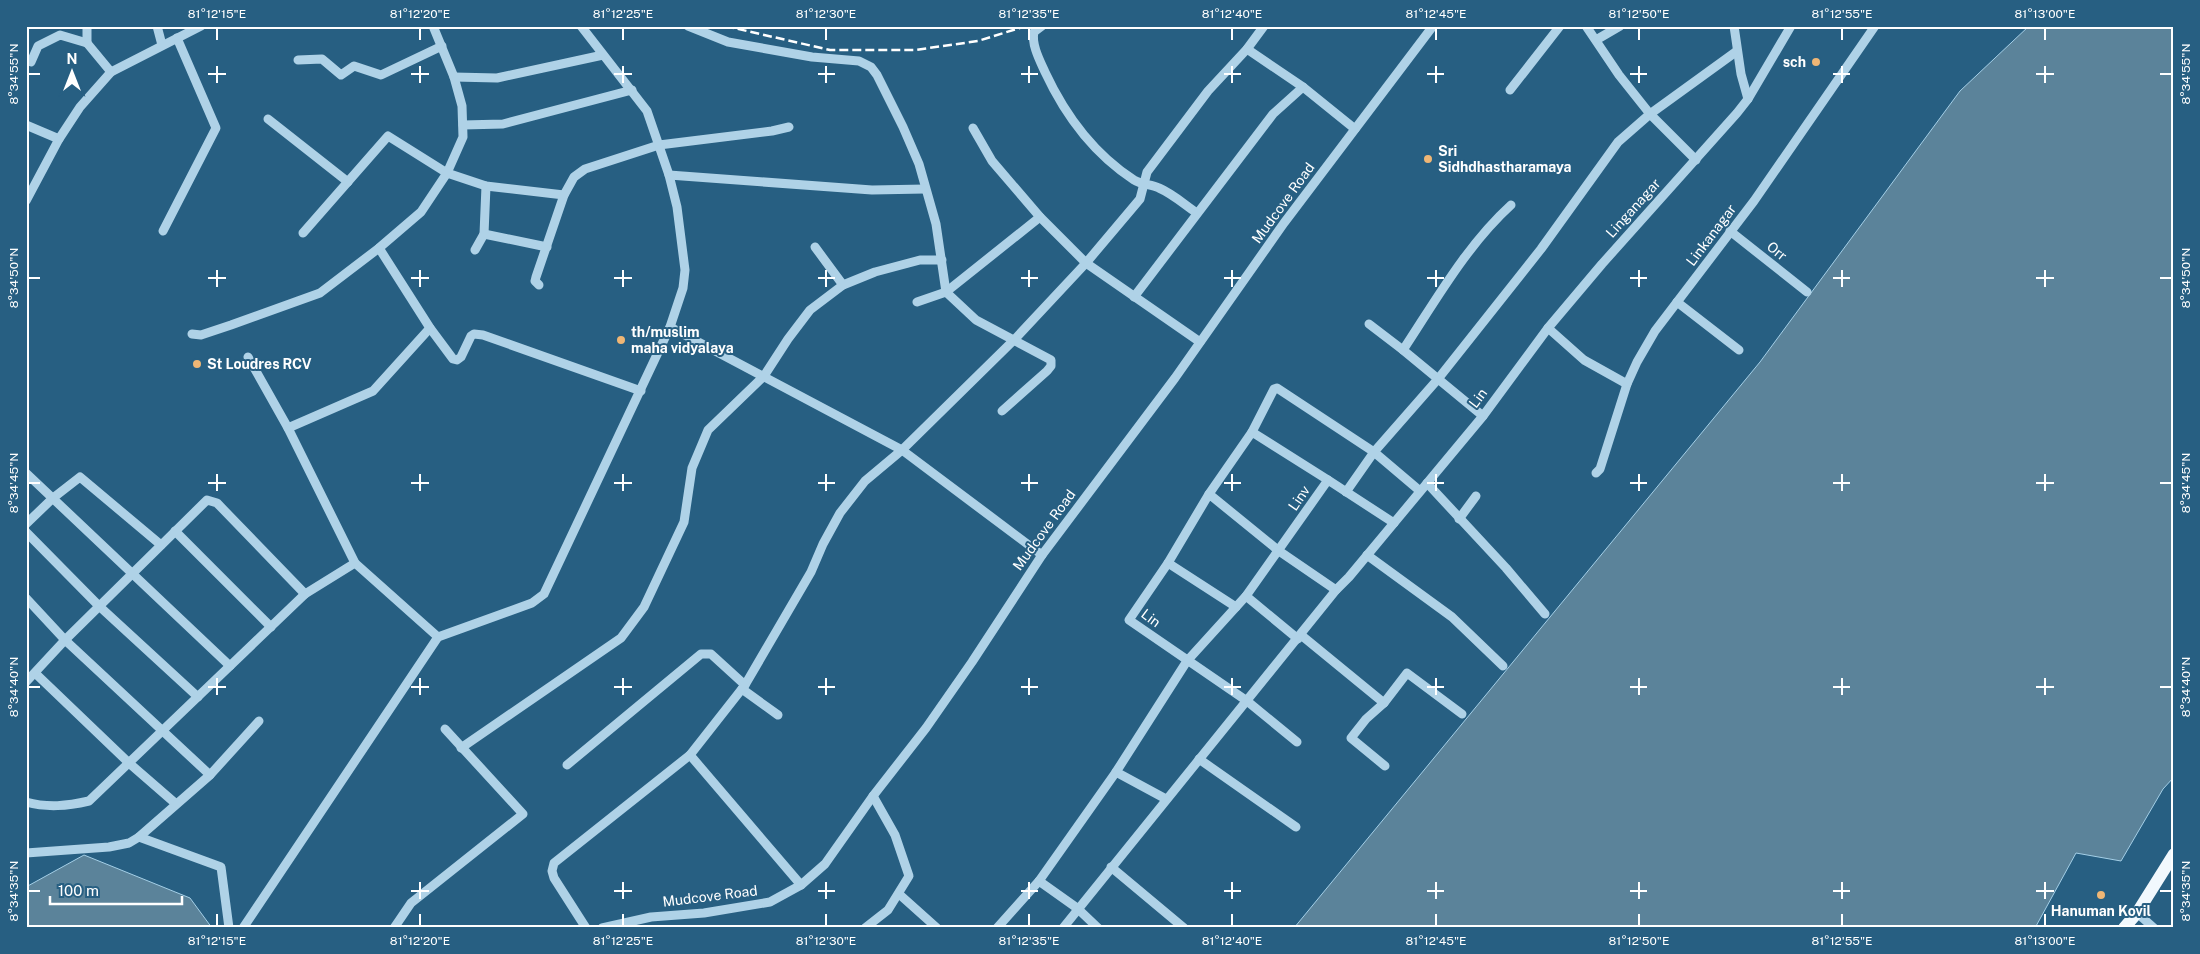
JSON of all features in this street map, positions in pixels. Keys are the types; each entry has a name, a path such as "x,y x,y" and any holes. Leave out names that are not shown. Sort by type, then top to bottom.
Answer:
{"main road":[{"path":"2124,928 2137,913 2174,854"}],"street":[{"path":"87,26 87,43"},
{"path":"157,26 162,45"},
{"path":"26,202 59,139 80,107 110,72 201,26"},
{"path":"192,334 201,334 231,325 320,292 379,248 421,212 447,173 463,137 462,106 454,77 434,26"},
{"path":"243,928 438,637 532,603 544,594 670,327 683,288 685,270 677,207 669,175 647,111 581,26"},
{"path":"688,26 728,42 812,57 859,61 871,67 877,75 903,127 919,164 936,224 946,292 976,320 1015,339 1051,360 1051,366 1002,411"},
{"path":"1042,26 1034,32 1034,44 1050,83 1093,146 1122,171 1145,185 1161,188 1197,214"},
{"path":"586,928 554,878 552,871 554,862 690,755 744,687 812,572 823,544 840,513 865,481 902,450 1015,339 1086,263 1140,199 1150,167 1208,91 1247,49 1264,26"},
{"name":"Mudcove Road","path":"602,928 651,917 704,913 770,902 801,884 825,864 873,796 926,728 1042,555 1200,342 1284,223 1433,26"},
{"path":"1510,90 1560,26"},
{"path":"1586,26 1650,114 1696,160"},
{"path":"1596,40 1620,26"},
{"path":"1734,26 1737,51 1748,99"},
{"name":"Linganagar","path":"1548,328 1748,99 1791,26"},
{"name":"Linkanagar","path":"1596,473 1600,469 1627,384 1641,354 1677,302 1754,201 1875,26"},
{"path":"31,62 38,46 60,35 87,43 110,72"},
{"path":"163,230 216,128 177,38"},
{"path":"298,60 322,59 341,75 354,66 381,75 442,46"},
{"path":"1247,49 1303,87 1355,129"},
{"path":"1346,492 1374,452 1438,380 1541,249 1618,142 1650,114 1737,51"},
{"path":"454,77 497,78 603,54"},
{"path":"1134,297 1273,114 1303,87"},
{"path":"463,125 503,124 632,90"},
{"path":"268,119 348,182"},
{"path":"26,125 59,139"},
{"path":"539,285 535,281 536,277 564,195 574,177 585,169 659,146 772,131 789,126"},
{"path":"973,128 992,161 1040,218 1086,263 1200,342"},
{"path":"303,233 388,136 447,173 486,186 564,195"},
{"path":"669,175 872,190 925,189"},
{"path":"475,250 484,234 486,186"},
{"path":"1403,350 1446,285 1491,223 1511,205"},
{"path":"917,302 946,292 1040,218"},
{"name":"Orr","path":"1730,231 1807,292"},
{"path":"484,234 547,247"},
{"path":"815,247 843,286"},
{"path":"379,248 430,328 453,359 461,358 471,336 474,334 483,335 641,391"},
{"path":"461,748 621,638 644,608 684,522 692,468 708,430 764,376 810,310 843,286 875,272 920,260 942,260"},
{"path":"1677,302 1739,350"},
{"path":"1369,324 1483,416"},
{"path":"670,327 902,450 1042,555"},
{"path":"288,428 372,390 430,328"},
{"path":"1548,328 1584,360 1627,384"},
{"name":"Lin","path":"1063,928 1077,908 1336,590 1483,416 1548,328"},
{"path":"248,357 288,428 354,563 438,637"},
{"name":"Lin","path":"1297,742 1247,701 1129,620 1252,432 1276,388 1374,452 1420,491"},
{"path":"1252,432 1328,480"},
{"path":"26,472 230,666"},
{"path":"26,524 80,477 161,545"},
{"name":"Linv","path":"1246,596 1328,480 1394,523"},
{"path":"1427,483 1546,614"},
{"path":"1210,494 1279,551 1336,590"},
{"path":"1459,519 1476,496"},
{"path":"26,682 65,640 207,500 217,503 305,594"},
{"path":"175,531 271,627"},
{"path":"26,532 99,606 198,697"},
{"path":"1367,555 1452,617 1503,666"},
{"path":"26,802 40,806 63,807 89,801 305,594 354,563"},
{"path":"1168,563 1236,607"},
{"path":"996,928 1039,881 1116,772 1187,661 1246,596 1384,703"},
{"path":"26,598 65,640 210,775"},
{"path":"567,765 701,654 712,654 744,687 778,715"},
{"path":"35,673 129,763 175,803"},
{"path":"1385,766 1351,738 1366,718 1384,703 1407,673 1462,714"},
{"path":"26,853 109,847 129,843 139,837 175,803 210,775 259,721"},
{"path":"394,928 411,903 523,814 445,729"},
{"path":"690,755 801,884"},
{"path":"1199,759 1296,827"},
{"path":"1116,772 1166,799"},
{"path":"865,928 888,910 909,876 895,835 873,796"},
{"path":"139,837 222,867 229,928"},
{"path":"1111,867 1184,928"},
{"path":"1039,881 1077,908 1098,928"},
{"path":"899,894 937,928"},
{"path":"2137,913 2154,928"}],"water":[{"path":"2029,26 2174,26 2174,777 2163,789 2121,861 2076,853 2035,928 1294,928 1760,362 1960,91"},
{"path":"84,855 190,898 212,928 26,928 26,887"}],"railway":[{"path":"725,26 830,50 915,50 978,41 1026,26"}],"place":[{"name":"sch","path":"1816,62"},
{"name":"Sri Sidhdhastharamaya","path":"1428,159"},
{"name":"th/muslim maha vidyalaya","path":"621,340"},
{"name":"St Loudres RCV","path":"197,364"},
{"name":"Hanuman Kovil","path":"2101,895"}]}
